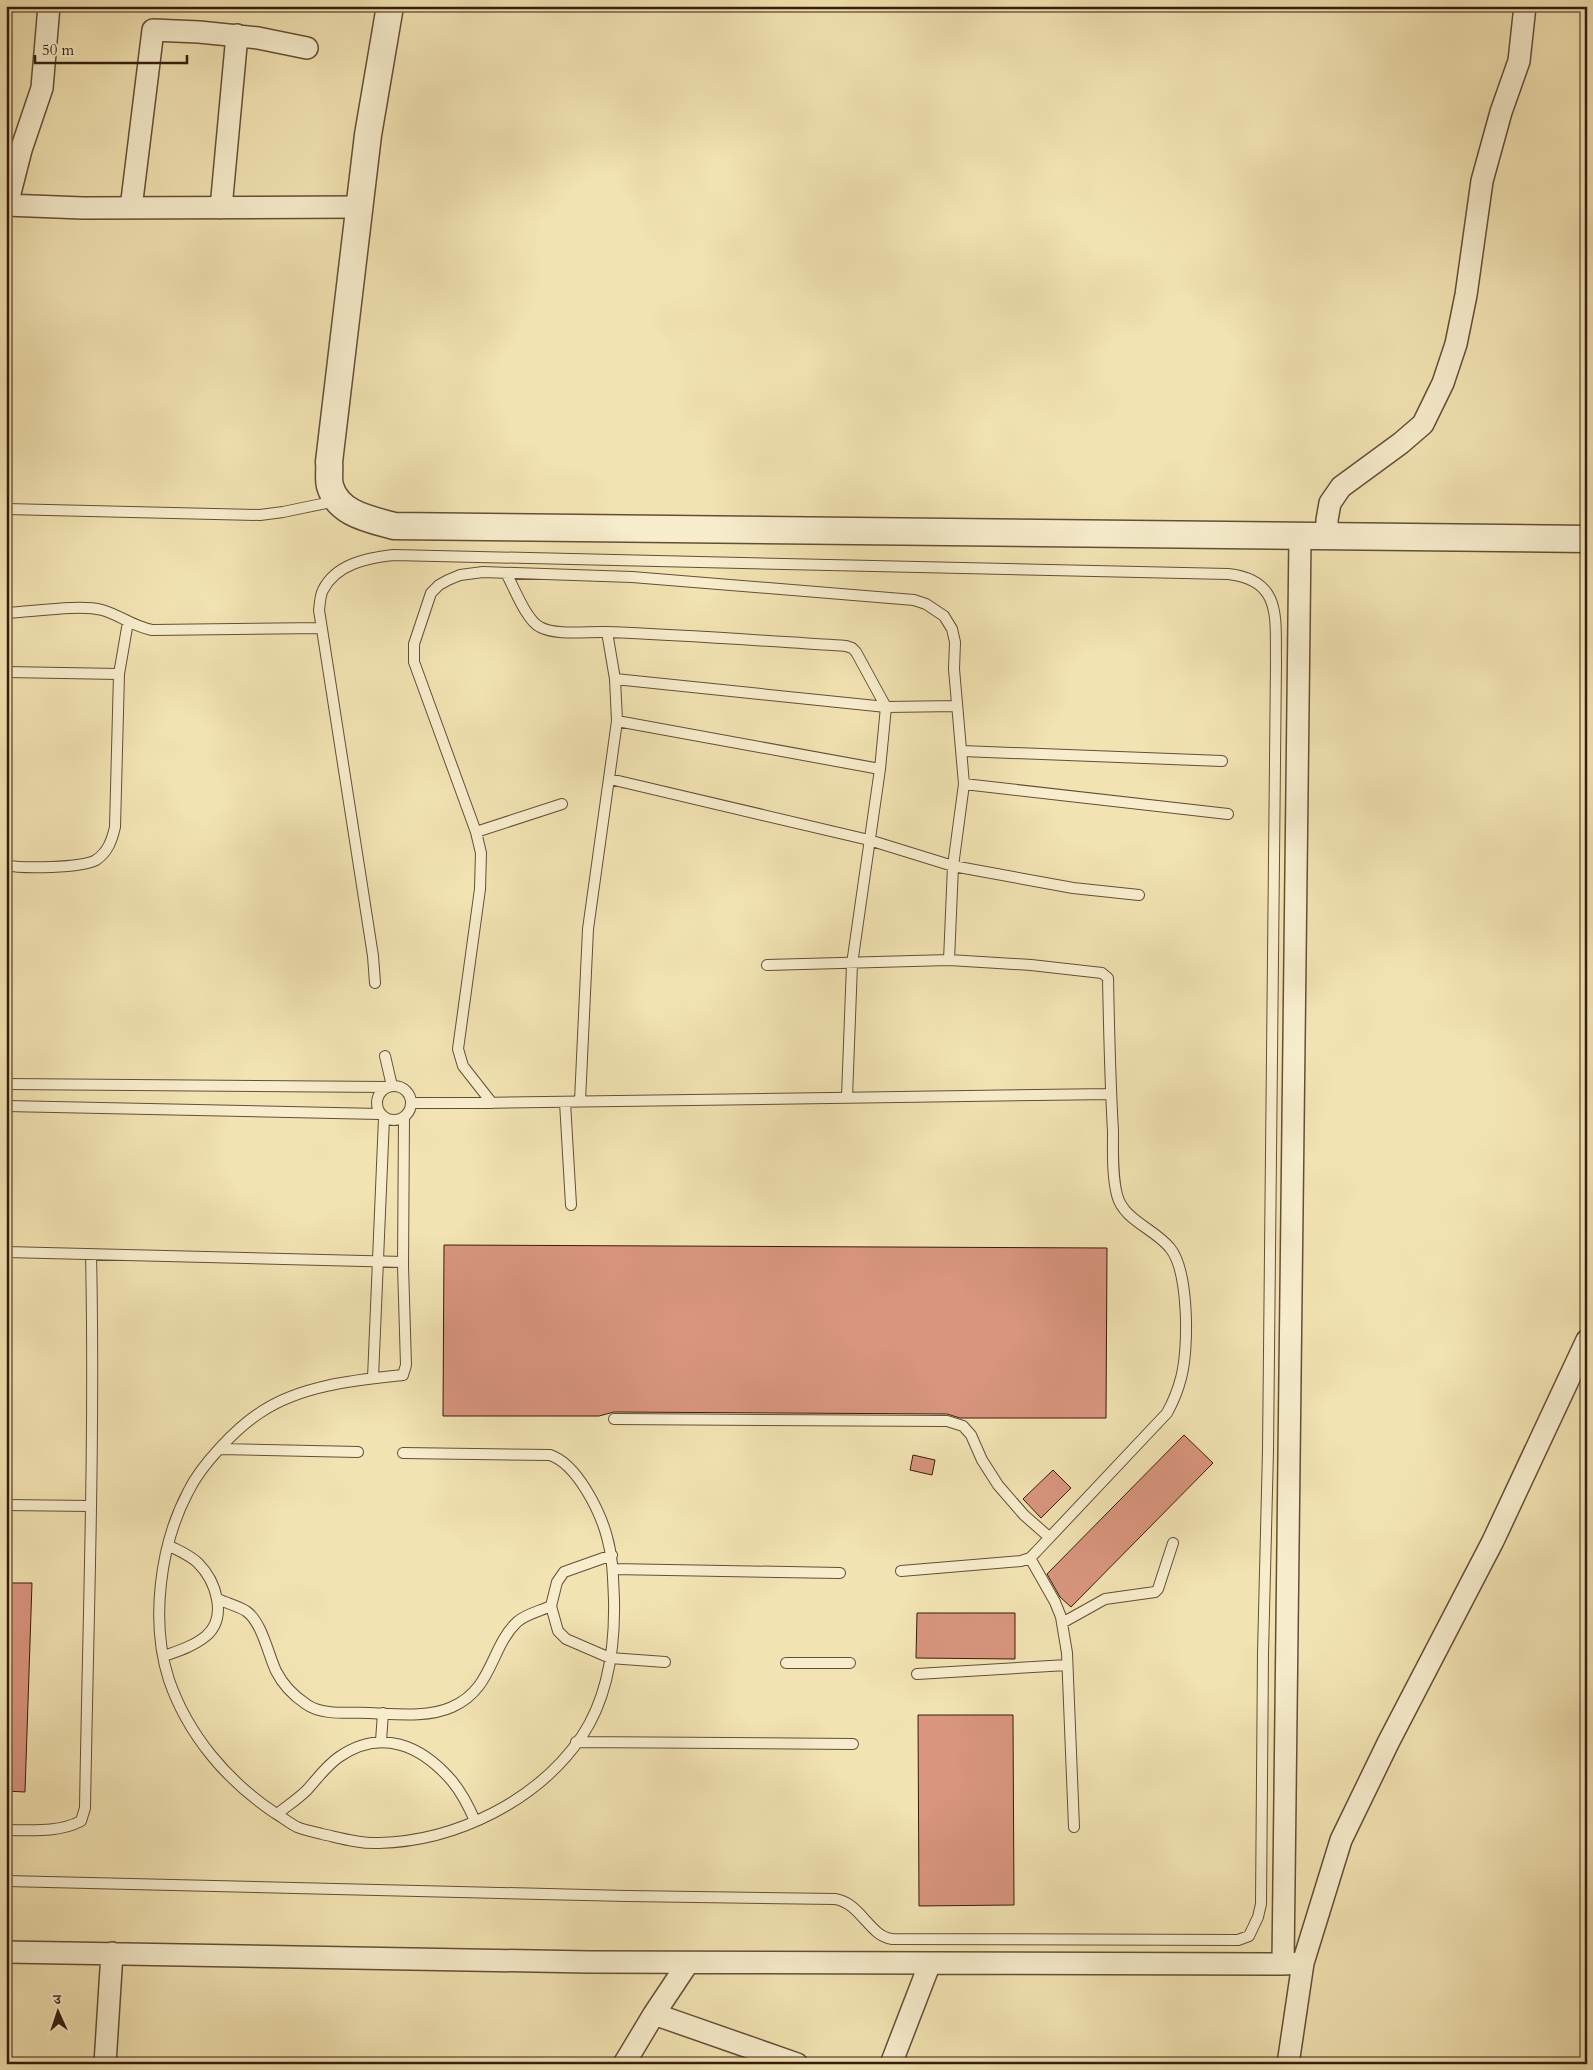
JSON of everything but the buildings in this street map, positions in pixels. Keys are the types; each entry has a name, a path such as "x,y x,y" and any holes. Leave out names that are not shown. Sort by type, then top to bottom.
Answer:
{"street":[{"path":"49,6 42,88 21,150 7,205 131,208 360,207"},
{"path":"390,6 368,136 330,462 330,485 337,501 358,516 394,526 1587,539"},
{"path":"1327,537 1326,520 1330,503 1341,487 1401,443 1423,424 1443,383 1456,344 1466,295 1482,181 1501,112 1519,61 1525,6"},
{"path":"131,208 152,32 155,30 237,35 307,48"},
{"path":"222,208 237,35"},
{"path":"1288,2064 1293,1964 1300,537"},
{"path":"1293,1964 1341,1840 1389,1741 1493,1541 1587,1340"},
{"path":"6,1952 688,1963 1293,1964"},
{"path":"105,2064 112,1953"},
{"path":"891,2064 930,1962"},
{"path":"624,2064 688,1963"},
{"path":"654,2014 797,2064"}],"lane":[{"path":"6,509 260,514 283,512 337,501"},
{"path":"6,1881 835,1899 849,1903 880,1934 892,1939 1238,1940 1249,1936 1258,1917 1261,1904 1263,1653 1268,1450 1276,662 1274,610 1270,597 1255,581 1244,576 1228,574 393,555 370,557 348,566 334,577 322,591 319,610 373,956 375,983"},
{"path":"492,1103 463,1066 458,1049 480,889 481,853 476,832 414,662 414,644 431,593 439,585 460,575 483,572 632,577 914,600 937,610 944,616 952,629 955,642 957,706 964,784 953,866 949,960"},
{"path":"506,573 529,616 542,629 559,632 607,632 846,646 856,652 886,707 880,769 852,964 847,1097"},
{"path":"6,613 86,608 103,610 138,628 152,630 322,628"},
{"path":"6,865 53,867 84,864 96,860 110,845 115,827 119,674 128,622"},
{"path":"580,1102 588,929 617,721 615,680 607,632"},
{"path":"6,672 119,674"},
{"path":"615,680 886,707 957,706"},
{"path":"617,721 880,769"},
{"path":"962,751 1222,761"},
{"path":"610,779 869,840 953,866 1073,888 1139,895"},
{"path":"964,784 1228,814"},
{"path":"476,832 562,804"},
{"path":"767,966 949,960 1031,965 1106,975 1108,978 1111,1094 1117,1197 1130,1215 1162,1238 1172,1250 1180,1265 1184,1288 1186,1339 1184,1366 1174,1401 1167,1413 1030,1558 1021,1561 901,1571"},
{"path":"385,1056 389,1086"},
{"path":"6,1084 389,1086 403,1088 410,1097 410,1108 404,1117 403,1262 405,1370 403,1375 326,1385 291,1398 261,1412 220,1449 208,1462 188,1491 164,1558 160,1610 161,1644 169,1678 185,1717 206,1749 232,1778 260,1803 297,1827 340,1838 377,1843 416,1839 454,1830 494,1813 524,1794 557,1765 582,1736 601,1698 615,1626 612,1555 601,1517 567,1464 550,1455 403,1453"},
{"path":"373,1378 379,1262 382,1116 377,1099 382,1090 389,1086"},
{"path":"411,1103 1111,1094"},
{"path":"565,1102 571,1205"},
{"path":"6,1106 382,1116 394,1120 404,1117"},
{"path":"6,1252 403,1262"},
{"path":"6,1830 49,1830 70,1827 80,1821 85,1808 92,1331 91,1254"},
{"path":"614,1420 946,1421 956,1423 963,1426 971,1435 982,1460 998,1485 1024,1515 1049,1537"},
{"path":"220,1449 358,1452"},
{"path":"6,1505 90,1506"},
{"path":"1062,1623 1105,1599 1155,1592 1158,1589 1173,1543"},
{"path":"164,1656 188,1647 207,1636 215,1626 218,1615 218,1599 212,1583 198,1562 168,1545"},
{"path":"612,1555 564,1572 557,1582 552,1606 558,1631 566,1639 610,1658 664,1662"},
{"path":"1030,1558 1055,1602 1062,1623 1067,1665 1074,1828"},
{"path":"613,1569 840,1573"},
{"path":"218,1599 246,1611 260,1632 285,1686 311,1708 383,1713 430,1713 450,1708 462,1702 484,1680 504,1641 516,1623 524,1617 552,1606"},
{"path":"786,1663 850,1663"},
{"path":"917,1674 1067,1665"},
{"path":"381,1741 383,1713"},
{"path":"277,1814 306,1790 339,1757 368,1743 381,1741 407,1746 420,1753 435,1765 453,1781 475,1821"},
{"path":"576,1742 853,1744"}]}
